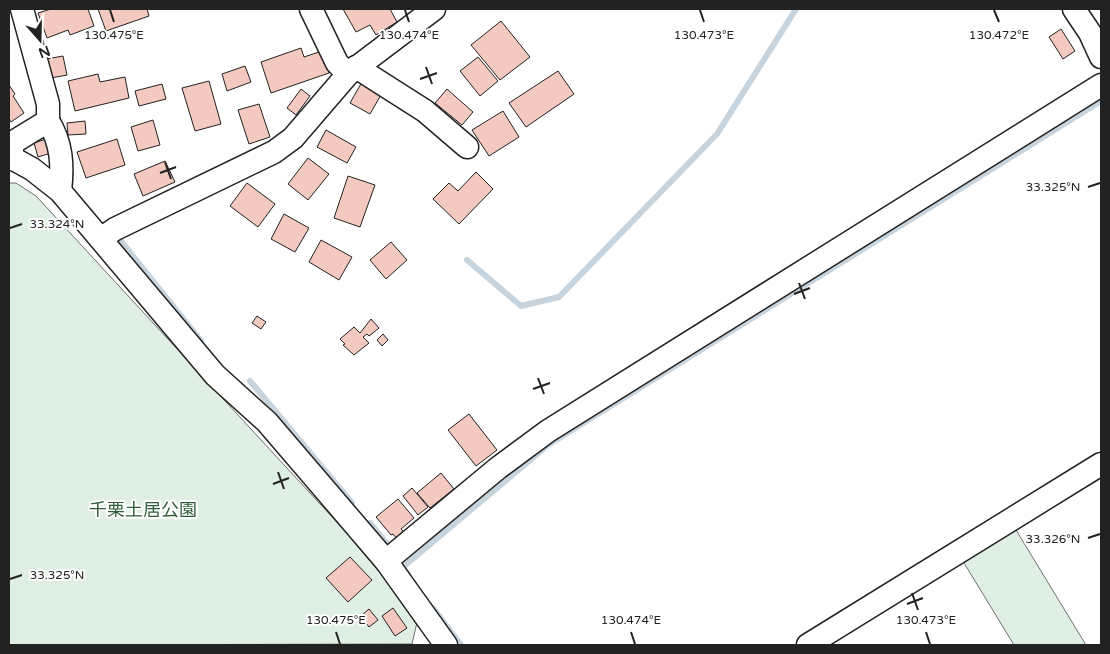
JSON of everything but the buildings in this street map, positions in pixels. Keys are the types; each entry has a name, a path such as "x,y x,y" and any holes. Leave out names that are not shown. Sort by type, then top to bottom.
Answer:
{"street":[{"path":"22,9 48,104 48,121 55,133 63,166 60,191"},
{"path":"312,9 337,63 425,111 467,147"},
{"path":"102,238 115,229 274,152 293,138 352,70 434,9"},
{"path":"1074,9 1090,33 1101,57"},
{"path":"386,561 498,468 548,431 1101,85"},
{"path":"48,121 12,143 10,159 32,168 60,191 102,238 215,375 268,422 386,561 441,643"},
{"path":"808,645 1101,464"}],"green space":[{"name":"千栗土居公園","path":"9,183 16,183 36,196 345,531 418,618 412,644 9,645"},
{"path":"1013,525 1086,645 1014,645 961,558"}],"waterway":[{"path":"467,260 521,306 559,297 717,134 796,9"},
{"path":"408,574 403,567 548,445 1101,101"},
{"path":"120,240 201,341"},
{"path":"250,381 352,503"},
{"path":"370,523 387,544"},
{"path":"433,608 461,645"}]}
